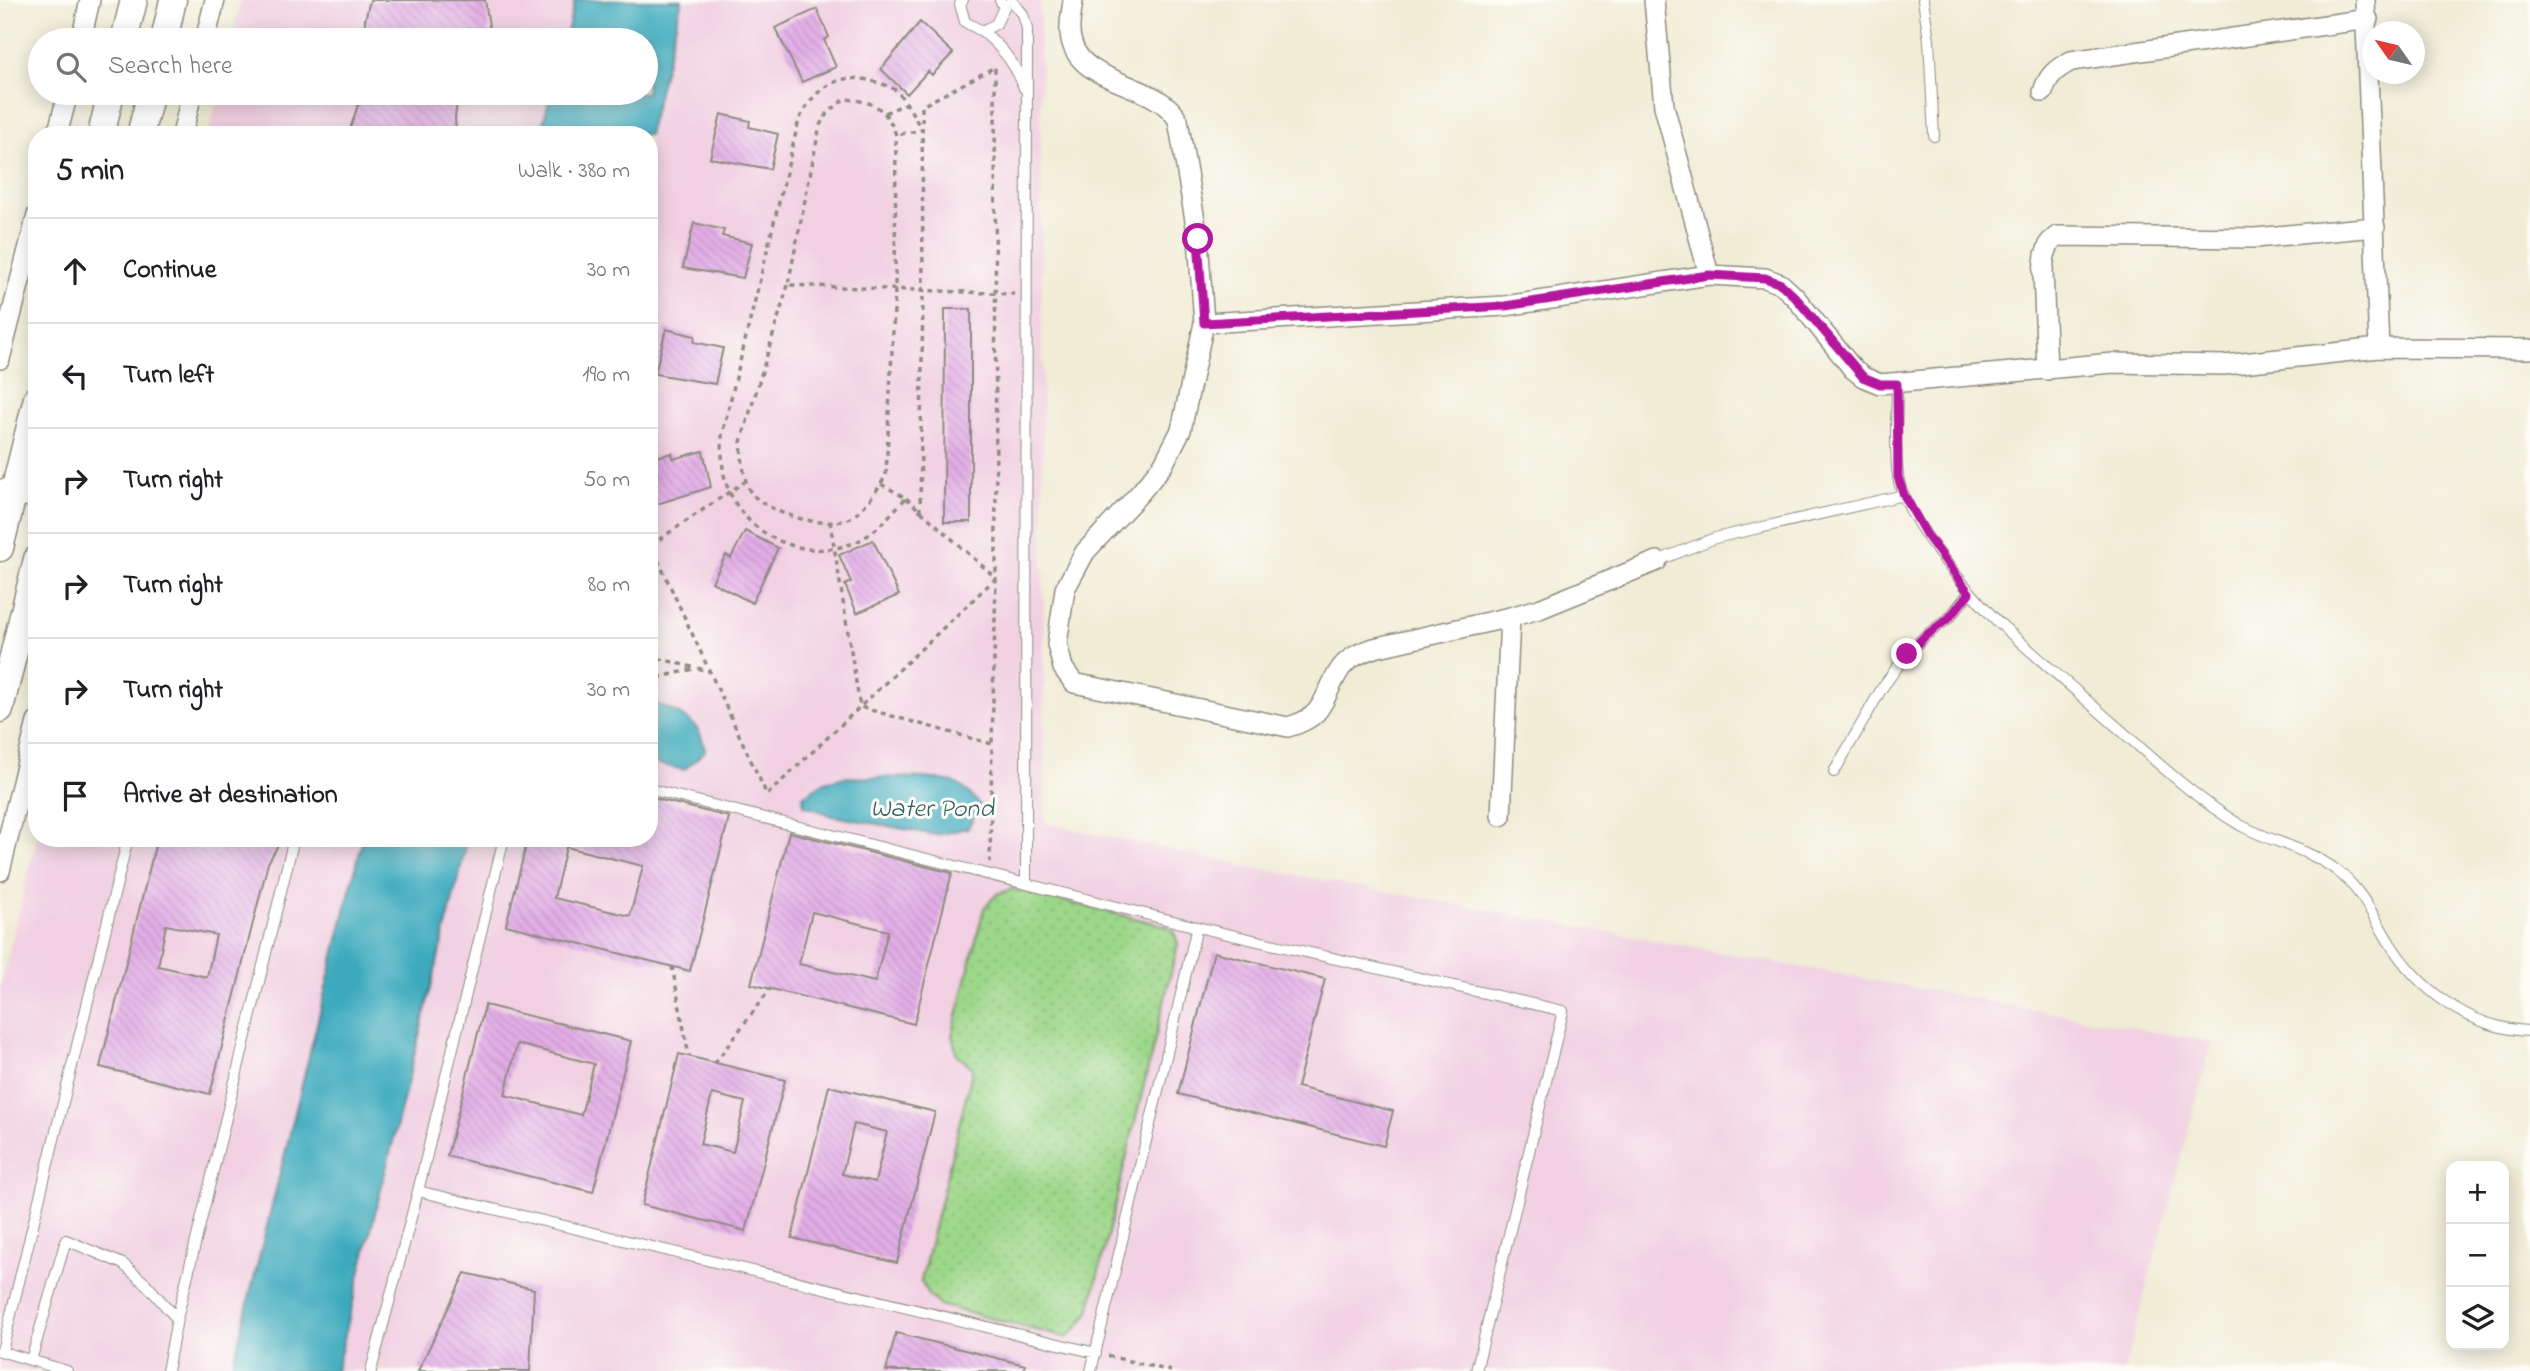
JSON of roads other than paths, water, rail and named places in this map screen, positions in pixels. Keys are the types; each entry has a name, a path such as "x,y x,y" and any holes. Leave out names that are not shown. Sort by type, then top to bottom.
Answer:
{"main road":[{"path":"127,28 134,0"},
{"path":"167,28 173,0"},
{"path":"103,126 108,105"},
{"path":"143,126 148,105"},
{"path":"0,548 17,494 28,441"},
{"path":"0,709 28,595"}],"street":[{"path":"84,28 90,0"},
{"path":"208,28 215,0"},
{"path":"1073,0 1070,34 1077,53 1088,67 1160,100 1171,108 1178,120 1198,239 1204,323 1181,430 1163,465 1085,552 1065,589 1057,644 1063,668 1074,683 1288,727 1306,722 1321,708 1342,666 1356,655 1374,648 1539,609 1657,561"},
{"path":"1654,0 1664,106 1709,275"},
{"path":"2043,92 2047,79 2058,68 2071,61 2367,10 2379,348"},
{"path":"59,126 65,105"},
{"path":"184,126 189,105"},
{"path":"2047,370 2043,271 2045,254 2050,242 2057,236 2255,239 2375,227"},
{"path":"0,359 28,250"},
{"path":"1204,323 1505,306 1709,275 1765,278 1781,284 1863,377 1880,384 2113,363 2224,365 2379,348 2530,349"},
{"path":"1501,816 1510,617"},
{"path":"0,871 28,758"}],"lane":[{"path":"963,0 960,4 965,22 999,45 1018,71 1027,95"},
{"path":"982,31 996,24 1004,7 1000,0"},
{"path":"1010,0 1023,14 1027,29 1026,883"},
{"path":"1923,0 1929,40 1934,136"},
{"path":"1897,384 1898,477 1904,495 1926,534 1969,593 2181,784 2240,825 2303,851 2337,870 2367,903 2407,970 2448,1005 2485,1023 2530,1031"},
{"path":"1657,561 1715,538 1904,495"},
{"path":"1834,772 1882,688 1907,654 1949,618 1969,593"},
{"path":"658,791 1197,927 1563,1011 1476,1371"},
{"path":"67,1371 46,1368 31,1360 1,1351 126,847"},
{"path":"167,1371 292,847"},
{"path":"370,1371 418,1191 502,847"},
{"path":"1091,1371 1197,927"},
{"path":"418,1191 1096,1353"},
{"path":"31,1360 66,1240 123,1264 146,1284 177,1320"}],"water":[{"path":"575,0 682,0 658,95 658,28 568,28"},
{"path":"548,105 656,105 650,126 542,126"},
{"path":"658,705 686,718 703,740 705,751 684,770 658,764"},
{"name":"Water Pond","path":"845,777 944,780 962,787 980,805 968,828 936,835 833,816 804,805 803,796 825,782"},
{"path":"361,847 466,847 336,1371 231,1371"}]}
